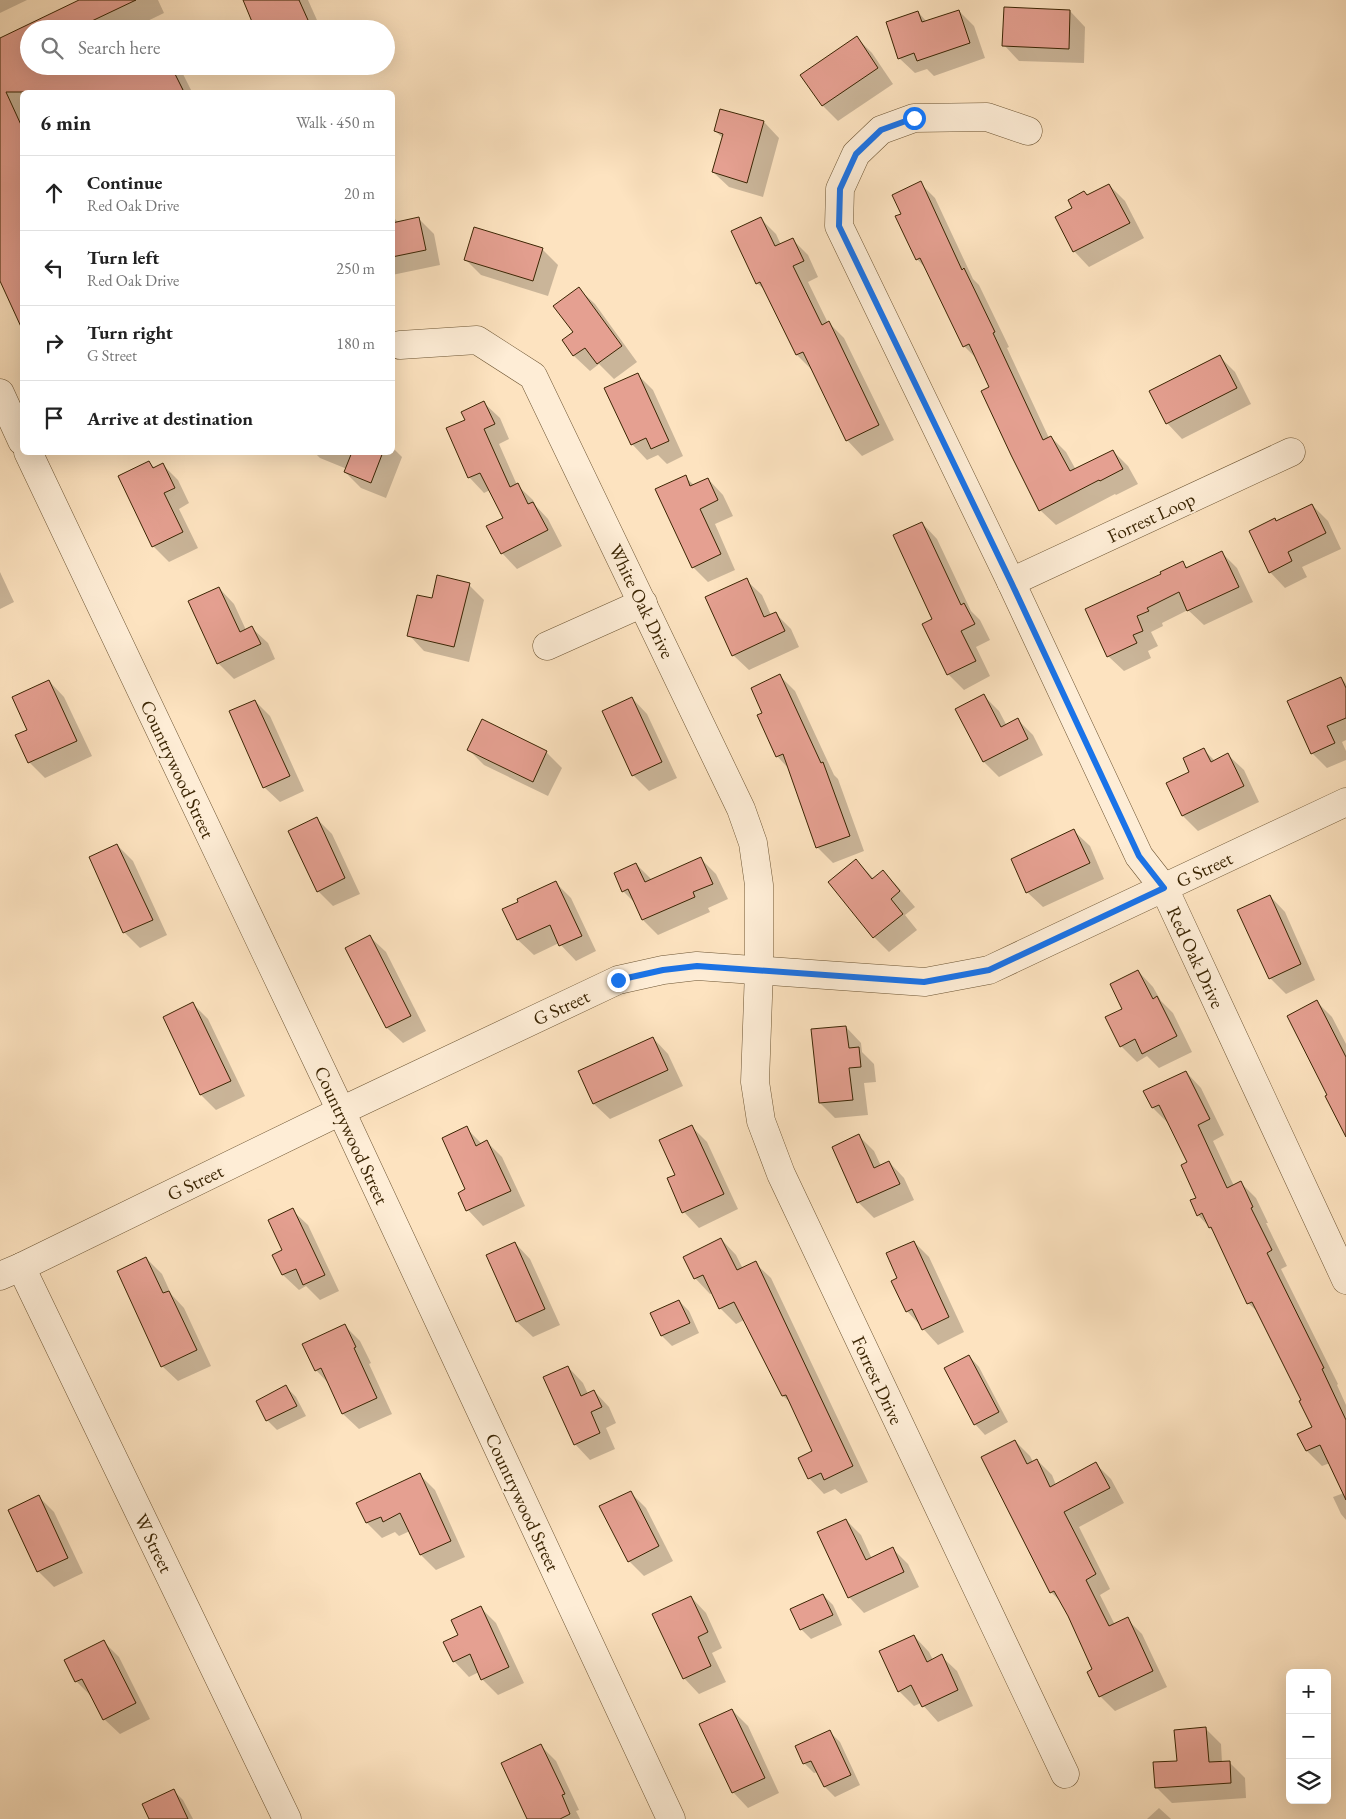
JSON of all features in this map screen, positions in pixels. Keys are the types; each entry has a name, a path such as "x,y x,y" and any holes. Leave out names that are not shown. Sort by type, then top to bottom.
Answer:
{"street":[{"name":"Red Oak Drive","path":"1028,131 987,117 914,118 881,130 856,154 840,189 839,226 1011,582 1139,856 1164,888 1346,1280"},
{"name":"White Oak Drive","path":"400,344 477,340 533,376 741,809 753,843 759,885 759,970"},
{"path":"0,393 20,437"},
{"name":"Forrest Loop","path":"1011,582 1291,452"},
{"name":"Countrywood Street","path":"29,455 341,1111 671,1819"},
{"path":"547,646 643,603"},
{"name":"G Street","path":"11,1272 341,1111 618,980 663,970 697,966 924,982 989,970 1346,802"},
{"name":"Forrest Drive","path":"759,970 755,1082 761,1122 785,1183 1065,1774"},
{"name":"W Street","path":"11,1272 287,1819"}],"building":[{"path":"79,0 136,0 94,20 37,20"},
{"path":"243,0 299,0 308,20 251,20"},
{"path":"1004,7 1070,10 1069,49 1002,46"},
{"path":"959,10 970,43 917,61 914,53 898,59 886,22 918,11 922,22"},
{"path":"20,28 20,75 176,75 183,90 20,90 20,92 6,92 20,123 20,325 0,281 0,38"},
{"path":"857,36 878,68 822,106 800,75"},
{"path":"720,109 764,121 747,183 712,172 723,134 714,131"},
{"path":"921,181 962,270 964,268 995,332 993,333 1043,440 1051,436 1070,471 1113,450 1123,469 1039,511 981,391 989,387 969,344 963,347 920,258 916,260 895,216 901,214 892,195"},
{"path":"1109,184 1130,223 1073,252 1055,217 1072,208 1068,200 1084,191 1087,195"},
{"path":"419,217 426,250 395,256 395,222"},
{"path":"761,217 775,246 793,238 804,261 793,266 822,325 829,321 879,425 846,441 803,352 796,355 760,282 756,284 731,231"},
{"path":"474,227 543,248 533,281 464,260"},
{"path":"579,287 622,346 597,364 585,348 573,356 562,340 573,332 553,306"},
{"path":"1220,355 1237,388 1166,424 1149,391"},
{"path":"638,373 669,441 651,449 646,438 631,445 604,388"},
{"path":"484,401 495,424 484,429 510,487 518,483 528,504 533,502 548,530 501,554 486,526 503,518 480,473 468,478 446,428 465,420 461,412"},
{"path":"351,455 382,455 371,483 344,472"},
{"path":"149,461 153,468 163,463 175,488 164,493 183,532 152,547 118,476"},
{"path":"686,475 690,486 708,478 718,500 700,509 721,554 692,568 655,489"},
{"path":"1312,504 1326,533 1288,552 1292,561 1269,573 1249,531 1275,518 1276,521"},
{"path":"922,522 961,605 964,603 975,624 961,631 976,661 947,675 922,624 932,619 893,535"},
{"path":"1222,551 1239,587 1187,611 1179,592 1147,608 1149,611 1137,616 1143,631 1133,635 1137,643 1107,657 1085,609 1161,574 1160,572 1183,561 1186,568"},
{"path":"437,575 470,583 454,647 407,636 417,595 432,598"},
{"path":"747,578 764,617 776,612 785,631 732,656 705,597"},
{"path":"219,587 240,632 252,626 261,644 217,664 188,601"},
{"path":"780,674 821,763 823,762 850,836 816,848 783,754 776,757 757,715 762,713 751,688"},
{"path":"1341,677 1346,688 1346,718 1327,726 1335,743 1311,754 1287,701"},
{"path":"49,680 77,741 28,763 15,735 27,730 12,697"},
{"path":"984,694 1001,727 1018,718 1028,739 983,762 955,709"},
{"path":"632,697 662,762 632,776 602,711"},
{"path":"255,700 290,776 263,788 229,711"},
{"path":"482,719 547,751 533,782 467,750"},
{"path":"1204,748 1211,762 1228,753 1244,786 1182,816 1166,783 1189,772 1183,758"},
{"path":"317,817 345,878 317,892 288,831"},
{"path":"1074,829 1090,863 1026,893 1011,859"},
{"path":"117,844 153,920 123,933 89,857"},
{"path":"701,857 713,884 693,892 695,897 642,920 628,889 622,892 614,873 636,863 645,882"},
{"path":"856,859 872,879 883,870 900,891 891,899 903,914 873,938 828,882"},
{"path":"556,881 582,936 559,946 550,925 517,940 502,909 518,902 517,899"},
{"path":"1270,895 1301,964 1269,979 1237,910"},
{"path":"370,935 411,1016 386,1028 345,948"},
{"path":"1138,970 1153,999 1157,996 1177,1036 1142,1054 1135,1039 1120,1047 1105,1017 1122,1009 1110,984"},
{"path":"1317,1000 1346,1057 1346,1137 1287,1016"},
{"path":"193,1002 231,1081 200,1095 163,1017"},
{"path":"846,1026 849,1048 859,1047 861,1067 849,1068 853,1100 819,1103 811,1029"},
{"path":"653,1037 668,1070 593,1104 578,1071"},
{"path":"1186,1071 1210,1119 1198,1125 1227,1188 1241,1181 1253,1207 1251,1208 1272,1250 1267,1253 1324,1368 1322,1369 1346,1420 1346,1500 1320,1445 1306,1451 1297,1434 1312,1427 1299,1401 1301,1400 1252,1302 1247,1304 1211,1227 1209,1228 1202,1213 1197,1216 1190,1200 1196,1198 1181,1165 1187,1162 1159,1105 1152,1108 1143,1091"},
{"path":"692,1125 724,1194 682,1213 667,1178 675,1175 659,1140"},
{"path":"467,1126 476,1146 487,1140 511,1191 466,1211 458,1193 465,1189 442,1138"},
{"path":"859,1134 874,1168 889,1161 900,1184 857,1203 832,1147"},
{"path":"293,1208 325,1275 303,1285 296,1269 282,1275 272,1255 282,1250 268,1220"},
{"path":"721,1238 737,1270 756,1261 853,1466 824,1480 821,1473 808,1479 798,1458 812,1451 786,1395 782,1396 734,1302 719,1309 703,1275 694,1279 683,1257"},
{"path":"914,1241 949,1317 922,1330 912,1309 906,1312 891,1281 897,1278 886,1253"},
{"path":"515,1242 545,1309 516,1322 486,1255"},
{"path":"146,1257 163,1293 169,1291 197,1350 161,1367 117,1271"},
{"path":"679,1300 690,1323 661,1336 650,1313"},
{"path":"345,1324 377,1398 342,1414 321,1368 315,1371 302,1344"},
{"path":"969,1355 999,1412 974,1425 944,1368"},
{"path":"568,1366 581,1396 594,1390 602,1407 591,1412 600,1433 574,1445 543,1377"},
{"path":"286,1385 297,1406 266,1421 256,1401"},
{"path":"1015,1440 1027,1464 1037,1459 1050,1487 1096,1462 1110,1488 1064,1512 1096,1574 1086,1580 1109,1626 1128,1617 1153,1671 1099,1697 1087,1672 1092,1669 1068,1616 1054,1591 1050,1593 981,1457"},
{"path":"420,1473 451,1541 420,1555 400,1513 383,1522 381,1517 366,1523 356,1503"},
{"path":"631,1491 659,1546 628,1562 599,1506"},
{"path":"39,1495 68,1558 37,1572 8,1510"},
{"path":"846,1519 866,1560 893,1547 904,1572 848,1598 817,1532"},
{"path":"823,1594 833,1615 800,1630 790,1609"},
{"path":"691,1596 708,1632 698,1637 711,1666 683,1679 652,1614"},
{"path":"481,1606 509,1667 481,1680 470,1654 453,1662 443,1642 458,1635 451,1620"},
{"path":"914,1635 927,1662 942,1654 958,1690 922,1707 911,1685 898,1692 879,1651"},
{"path":"104,1640 136,1703 103,1720 82,1679 75,1682 64,1660"},
{"path":"732,1709 765,1778 732,1793 699,1724"},
{"path":"1206,1727 1209,1762 1230,1761 1231,1783 1155,1788 1153,1762 1177,1761 1174,1730"},
{"path":"830,1730 851,1775 824,1787 811,1761 803,1764 795,1746"},
{"path":"541,1744 565,1794 562,1795 570,1814 560,1819 527,1819 501,1763"},
{"path":"174,1789 188,1819 149,1819 142,1804"}],"route":[{"path":"618,980 663,970 697,966 924,982 989,970 1164,888 1139,856 1011,582 839,226 840,189 856,154 881,130 914,118"}]}
